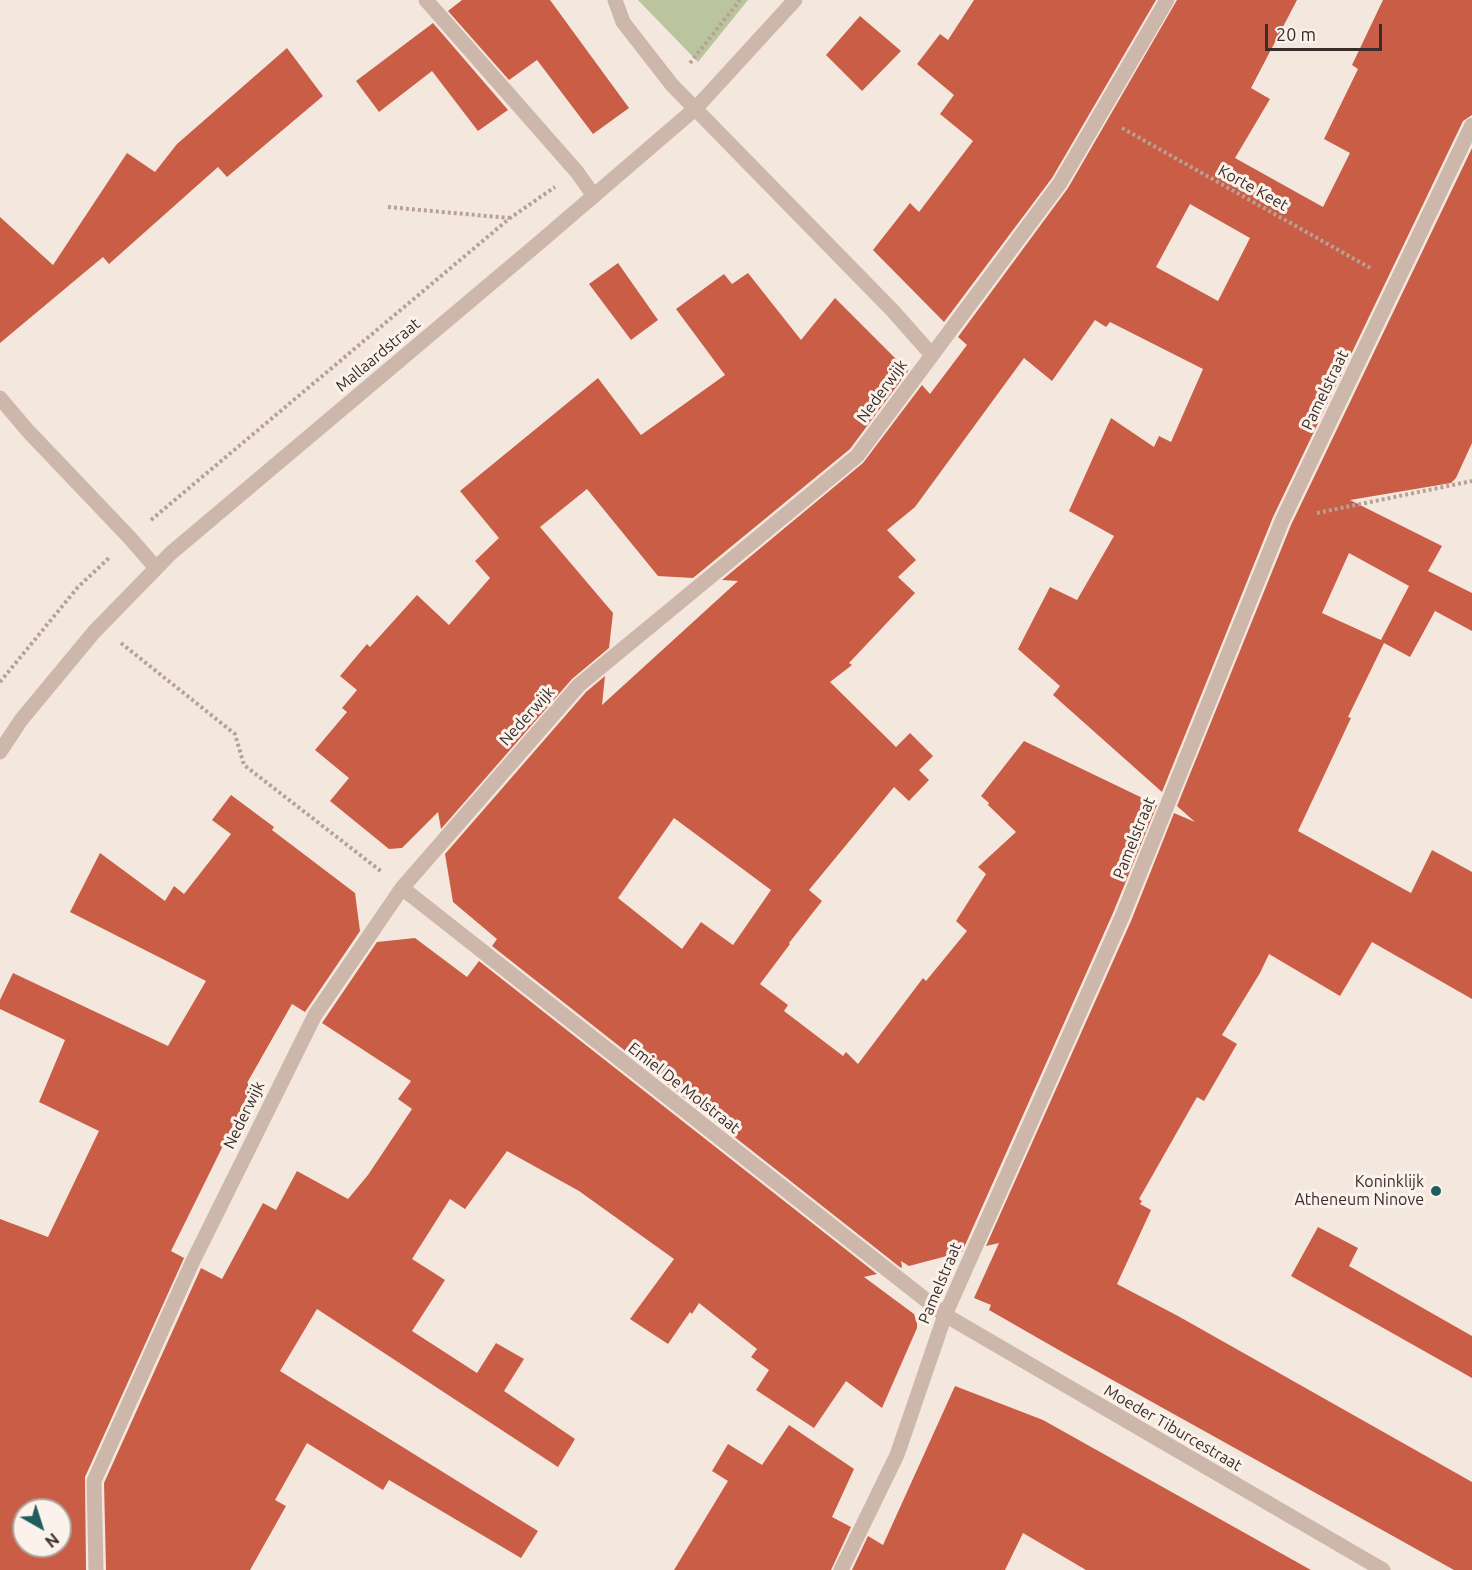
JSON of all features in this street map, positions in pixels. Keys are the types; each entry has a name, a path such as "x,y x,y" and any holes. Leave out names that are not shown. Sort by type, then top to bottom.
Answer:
{"street":[{"path":"426,0 577,172 594,196"},
{"path":"615,0 623,22 672,85 893,311 931,354"},
{"name":"Mallaardstraat","path":"0,752 21,720 100,625 171,553 696,108 795,0"},
{"name":"Nederwijk","path":"96,1570 94,1481 156,1340 315,1015 402,888 579,685 857,456 1060,183 1167,0"},
{"name":"Pamelstraat","path":"841,1570 897,1455 945,1316 1122,917 1282,521 1472,125"},
{"path":"0,398 156,568"},
{"name":"Emiel De Molstraat","path":"402,888 945,1316"},
{"name":"Moeder Tiburcestraat","path":"945,1316 1383,1570"}],"path":[{"path":"672,85 740,0"},
{"name":"Korte Keet","path":"1099,115 1396,283"},
{"path":"0,682 78,587 130,538 510,218 577,172"},
{"path":"388,207 510,218"},
{"path":"1282,521 1472,481"},
{"path":"100,625 235,734 244,765 402,888"}],"green space":[{"path":"638,0 748,0 698,62"}],"building":[{"path":"462,0 550,0 629,108 593,134 537,60 509,80 448,11"},
{"path":"974,0 1156,0 1052,178 944,322 873,250 910,203 919,212 973,141 940,114 954,95 917,64 940,34 948,40"},
{"path":"1177,0 1297,0 1251,88 1270,99 1235,158 1323,207 1350,153 1324,139 1358,69 1352,65 1383,0 1472,0 1472,115 1463,121 1273,517 1162,792 1053,695 1060,686 1018,649 1050,587 1077,600 1114,536 1069,511 1111,418 1154,447 1159,436 1171,442 1203,369 1110,322 1106,327 1095,320 1052,381 1024,358 915,507 887,530 916,560 898,577 915,593 849,663 852,665 830,682 896,747 910,733 933,756 919,770 929,780 909,801 894,787 809,890 822,901 760,984 788,1005 784,1011 843,1056 846,1052 858,1064 923,978 926,981 967,931 956,921 986,874 978,867 1016,832 981,796 1024,741 1157,805 1113,913 962,1252 909,1266 901,1261 901,1268 492,946 497,939 453,902 445,854 586,692 605,676 602,705 738,581 722,580 863,463 922,385 930,394 967,345 958,337 1068,188","holes":["1190,204 1250,238 1218,301 1156,267","674,818 771,890 733,945 701,922 682,949 618,898"]},
{"path":"860,16 901,51 862,91 826,55"},
{"path":"433,23 508,110 478,131 432,71 379,112 356,81"},
{"path":"287,48 323,96 227,177 218,167 109,264 103,257 0,343 0,217 53,265 127,153 155,172 177,144"},
{"path":"1472,148 1472,443 1456,478 1451,483 1350,500 1442,546 1428,571 1472,593 1472,631 1435,611 1410,657 1384,643 1348,717 1351,718 1298,831 1411,893 1432,850 1472,872 1472,999 1372,942 1340,996 1269,954 1222,1035 1237,1044 1204,1101 1197,1097 1139,1199 1142,1201 1140,1204 1151,1210 1117,1284 1472,1482 1472,1570 1454,1570 1064,1353 989,1310 991,1305 974,1298 999,1243 986,1246 1131,921 1174,813 1195,822 1177,806 1291,525","holes":["1349,553 1409,586 1381,640 1322,613"]},
{"path":"618,263 658,320 631,340 589,284"},
{"path":"748,273 801,340 835,298 908,371 850,449 693,578 658,576 587,489 540,527 613,613 609,648 572,679 441,829 438,812 402,848 389,849 330,801 349,778 315,750 347,712 342,708 357,690 340,676 367,644 370,647 417,595 449,625 490,578 475,561 499,538 460,491 598,378 641,435 725,375 676,309 724,274 732,284"},
{"path":"231,795 274,827 272,830 355,893 360,931 305,1012 292,1004 247,1083 253,1085 171,1251 184,1258 85,1477 86,1570 0,1570 0,1219 48,1237 99,1131 39,1102 65,1040 0,1009 0,1000 13,973 168,1046 206,981 70,912 100,853 165,901 174,886 184,894 231,834 212,820"},
{"path":"415,938 467,977 479,961 877,1274 864,1277 914,1314 917,1323 917,1328 882,1408 846,1381 814,1428 756,1390 769,1370 751,1357 757,1349 699,1303 668,1344 630,1319 674,1259 579,1191 507,1151 465,1209 450,1199 412,1259 445,1280 412,1331 477,1373 496,1343 524,1359 504,1391 575,1439 558,1467 317,1309 280,1371 538,1531 521,1558 389,1480 383,1490 307,1443 275,1500 286,1506 250,1570 106,1570 104,1483 201,1268 222,1279 263,1203 276,1210 297,1171 348,1199 368,1175 412,1109 398,1099 411,1081 322,1023 377,942"},
{"path":"1318,1227 1358,1248 1349,1266 1472,1336 1472,1378 1291,1276"},
{"path":"955,1386 1043,1420 1311,1570 1086,1570 1023,1533 1005,1570 852,1570 868,1536 883,1545"},
{"path":"789,1425 854,1469 832,1517 851,1527 831,1570 674,1570 728,1481 712,1471 728,1444 762,1465"}],"place":[{"name":"Koninklijk Atheneum Ninove","path":"1436,1191"}]}
